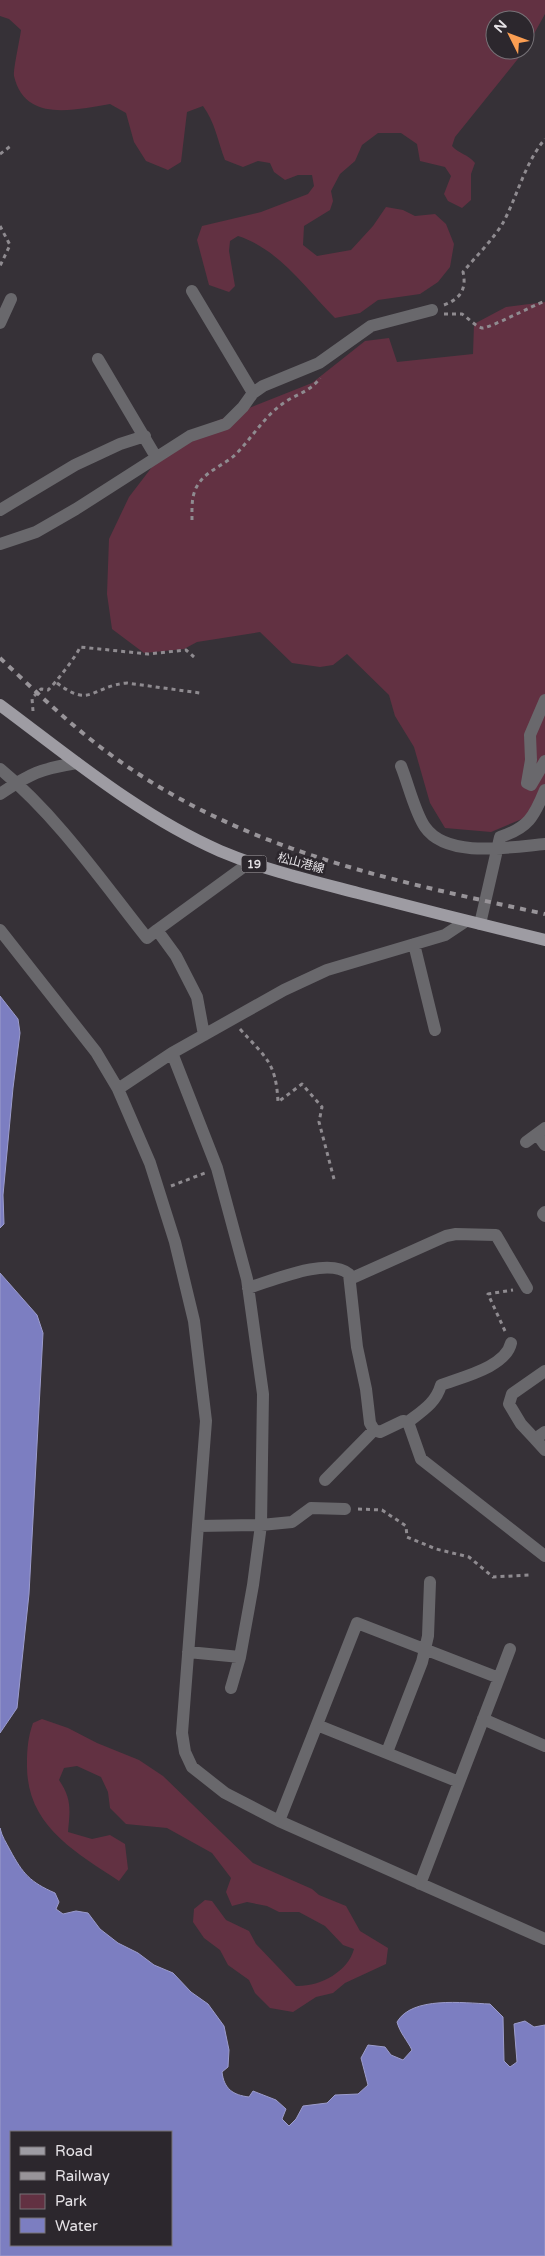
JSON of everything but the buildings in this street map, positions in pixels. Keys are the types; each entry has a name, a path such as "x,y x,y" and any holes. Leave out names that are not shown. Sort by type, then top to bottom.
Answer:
{"main road":[{"name":"松山港線","path":"0,705 77,763 159,819 249,863 545,940"}],"street":[{"path":"192,290 253,393"},
{"path":"0,323 11,299"},
{"path":"0,544 36,532 76,509 190,436 226,424 243,407 253,393 263,386 319,363 371,326 432,310"},
{"path":"98,359 156,457"},
{"path":"0,510 75,465 120,444 145,436"},
{"path":"545,700 530,735 531,760 528,783 531,785 545,761"},
{"path":"0,794 44,768 77,763"},
{"path":"401,766 423,825 440,842 466,847 498,848 545,844"},
{"path":"0,768 17,783 71,843 147,938 249,863"},
{"path":"480,924 500,837 517,831 528,823 535,813 545,790"},
{"path":"118,1089 172,1053 284,990 327,970 445,934 466,920"},
{"path":"0,930 96,1052 118,1089 150,1163 175,1242 194,1321 206,1421 182,1733 185,1752 192,1767 225,1793 279,1821 545,1939"},
{"path":"157,930 176,956 198,997 204,1035"},
{"path":"414,944 435,1030"},
{"path":"172,1053 217,1168 248,1288 263,1394 261,1525 253,1585 240,1657 231,1688"},
{"path":"526,1142 541,1131 545,1145"},
{"path":"545,1212 543,1214 545,1216"},
{"path":"350,1278 446,1236 456,1234 496,1235 527,1288"},
{"path":"248,1288 321,1267 339,1268 348,1274 357,1347 366,1390 370,1423 374,1430 380,1432 403,1421 408,1422 431,1404 438,1395 441,1385 490,1366 510,1350 511,1343"},
{"path":"545,1372 512,1394 509,1404 521,1424 540,1435 545,1450"},
{"path":"408,1422 421,1459 545,1556"},
{"path":"325,1480 374,1430"},
{"path":"198,1526 261,1525 292,1522 311,1508 345,1509"},
{"path":"387,1752 426,1649 430,1582"},
{"path":"279,1821 357,1622 499,1678"},
{"path":"420,1884 510,1649"},
{"path":"188,1652 240,1657"},
{"path":"483,1719 545,1746"},
{"path":"317,1725 459,1782"}],"path":[{"path":"432,310 451,302 462,293 466,282 463,272 503,223 519,184 538,148 545,139"},
{"path":"0,154 12,145"},
{"path":"0,226 10,245 0,266"},
{"path":"432,310 443,314 462,314 480,328 488,328 508,316 545,302"},
{"path":"192,520 192,502 198,484 203,478 234,456 267,417 285,401 311,387 319,380 322,370 319,363"},
{"path":"26,724 33,712 32,698 41,689 48,690 57,683 64,669 79,653 80,647 148,654 186,650 194,657"},
{"path":"57,683 78,696 85,696 116,684 127,683 200,693"},
{"path":"232,1020 271,1064 277,1083 278,1102 302,1084 322,1107 319,1122 334,1179"},
{"path":"159,1191 217,1168"},
{"path":"511,1343 488,1294 527,1288"},
{"path":"345,1509 382,1510 406,1526 407,1537 436,1549 469,1557 493,1577 529,1575"}],"green space":[{"path":"0,0 545,0 545,14 535,32 535,10 485,10 485,60 517,60 455,137 452,146 475,163 471,174 471,200 462,208 448,201 444,194 451,176 445,167 420,161 417,144 401,133 378,133 362,145 355,161 340,174 331,191 333,201 330,210 304,226 303,245 317,256 351,250 373,226 386,207 403,210 415,216 435,214 446,224 454,244 450,267 438,282 420,294 378,300 360,313 335,318 279,260 253,242 238,236 230,241 229,251 235,286 229,292 209,285 197,240 202,226 261,212 308,194 314,186 312,175 298,175 285,180 274,172 270,163 258,161 243,167 225,160 213,125 203,106 187,112 181,162 168,170 146,161 134,142 126,113 110,104 54,110 41,107 29,101 20,91 14,76 21,30 9,19 0,16"},
{"path":"545,302 545,798 529,816 491,832 445,828 430,803 414,747 395,716 389,695 347,654 333,665 320,667 292,663 260,632 197,642 184,649 144,653 112,629 107,594 109,539 129,497 165,450 209,424 312,383 365,341 389,338 397,362 473,354 474,324 506,307"},
{"path":"42,1719 68,1728 97,1743 139,1760 163,1776 253,1863 346,1906 360,1931 388,1948 386,1964 345,1983 333,1993 316,1997 293,2012 270,2008 255,1993 249,1980 228,1965 220,1950 204,1938 193,1922 194,1909 205,1900 212,1901 226,1920 249,1931 256,1944 296,1986 305,1986 323,1981 339,1971 346,1965 354,1949 343,1945 325,1926 299,1912 279,1912 267,1906 247,1902 232,1906 226,1892 231,1878 212,1853 167,1828 126,1824 110,1808 108,1792 101,1777 77,1766 64,1768 59,1780 68,1799 68,1832 92,1839 110,1835 125,1844 128,1869 119,1881 86,1859 56,1834 44,1820 35,1804 29,1785 27,1764 29,1738 33,1723"}],"water":[{"path":"0,996 18,1019 20,1033 3,1195 4,1224 0,1228"},
{"path":"0,1273 37,1315 43,1333 29,1594 17,1708 0,1733"},
{"path":"0,1828 23,1871 33,1881 55,1893 59,1902 56,1909 63,1914 76,1911 88,1913 100,1929 118,1943 138,1953 154,1965 173,1973 191,1992 208,2004 224,2026 229,2050 228,2067 222,2072 227,2087 234,2093 243,2096 249,2097 253,2091 276,2100 286,2109 282,2119 289,2126 296,2119 303,2106 327,2103 335,2095 358,2094 368,2085 361,2058 368,2045 385,2047 391,2055 403,2060 412,2050 397,2022 404,2014 414,2008 453,2002 490,2004 503,2017 504,2061 510,2067 517,2062 514,2024 525,2021 534,2027 545,2025 545,2256 0,2256"}],"railway":[{"path":"0,658 99,746 150,781 203,811 257,835 312,856 369,873 545,914"}]}
